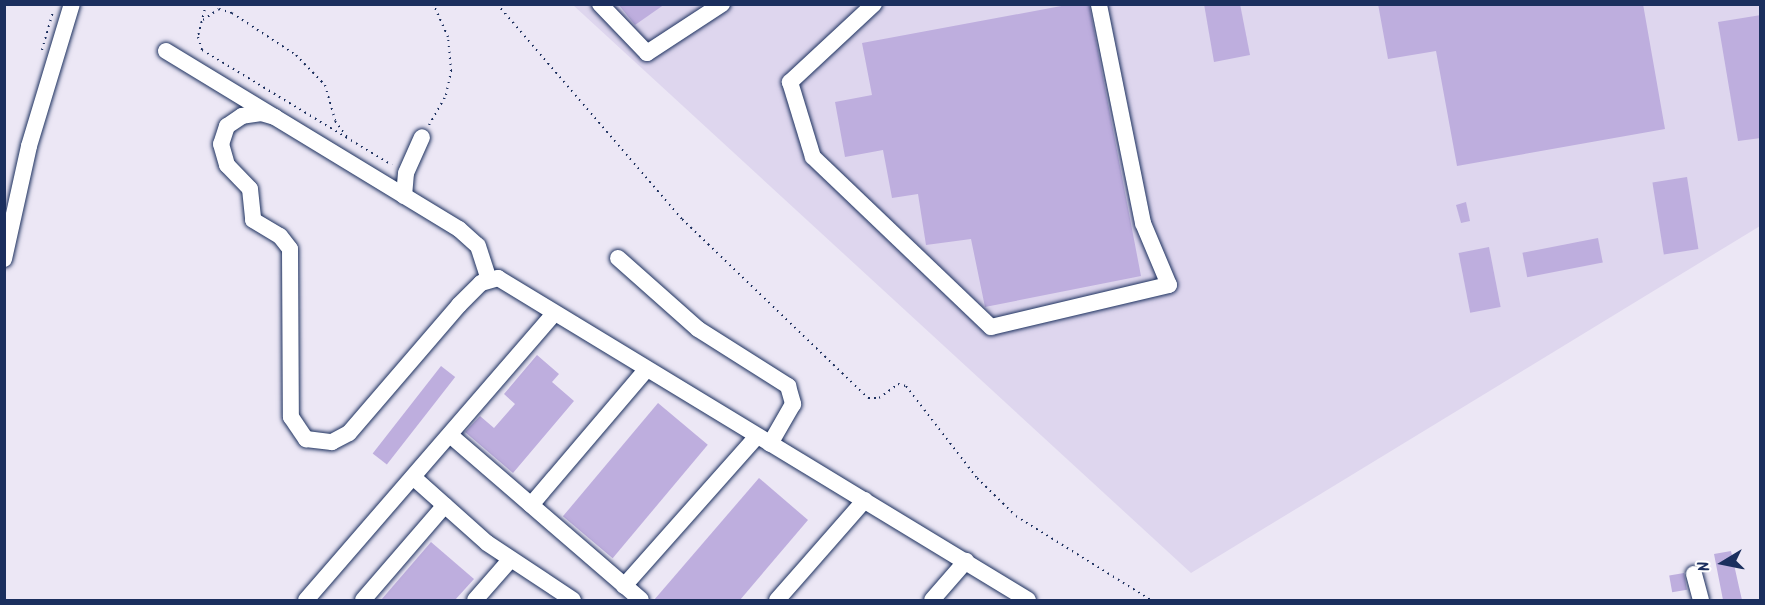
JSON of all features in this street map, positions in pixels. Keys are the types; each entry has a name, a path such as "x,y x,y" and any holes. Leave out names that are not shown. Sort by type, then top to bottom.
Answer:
{"street":[{"path":"4,259 35,123 72,4"},
{"path":"600,4 647,53 722,4"},
{"path":"873,4 790,82 813,157 991,327 1169,285 1143,223 1099,4"},
{"path":"166,51 470,237 484,257 489,279"},
{"path":"275,117 242,116 227,126 221,144 227,165 250,189 253,220 280,236 290,249 291,417 306,439 332,442 349,433 459,305 489,279 507,281 553,315 865,500 1028,600"},
{"path":"405,196 407,171 422,137"},
{"path":"618,258 691,324 788,386 793,404 763,440 624,586"},
{"path":"306,600 553,315"},
{"path":"531,505 646,370"},
{"path":"450,435 641,600"},
{"path":"413,477 510,560 573,600"},
{"path":"777,600 865,500"},
{"path":"363,600 445,505"},
{"path":"475,600 510,560"},
{"path":"932,600 966,561"},
{"path":"1694,574 1701,600"}],"path":[{"path":"206,4 198,43 209,56 353,142 407,171"},
{"path":"422,137 446,95 452,71 448,37 433,4"},
{"path":"497,4 682,219 868,398 879,398 890,389 906,386 977,478 1016,516 1151,600"},
{"path":"201,25 211,12 232,13 288,49 325,86 339,128 353,142"}],"shaded area":[{"path":"573,5 1760,5 1760,226 1191,573"}],"building":[{"path":"618,4 665,4 635,25"},
{"path":"1072,4 1089,4 1141,276 985,307 971,239 926,245 918,194 892,198 883,150 845,157 835,102 872,95 862,43"},
{"path":"1204,4 1240,4 1250,55 1214,62"},
{"path":"1378,4 1643,4 1665,129 1457,166 1436,51 1388,59"},
{"path":"1761,15 1761,138 1738,141 1718,22"},
{"path":"1687,177 1698,249 1664,255 1652,182"},
{"path":"1466,202 1470,221 1461,223 1456,205"},
{"path":"1598,238 1603,263 1527,277 1522,253"},
{"path":"1489,247 1501,307 1470,313 1459,253"},
{"path":"537,355 559,374 552,382 574,401 513,473 465,432 480,416 494,428 515,404 504,394"},
{"path":"441,366 455,377 387,465 373,453"},
{"path":"658,403 708,445 613,558 563,516"},
{"path":"759,478 808,520 740,600 654,600"},
{"path":"431,542 474,579 455,600 381,600"},
{"path":"1731,551 1742,600 1723,600 1714,554"},
{"path":"1684,573 1687,590 1672,592 1669,576"}]}
